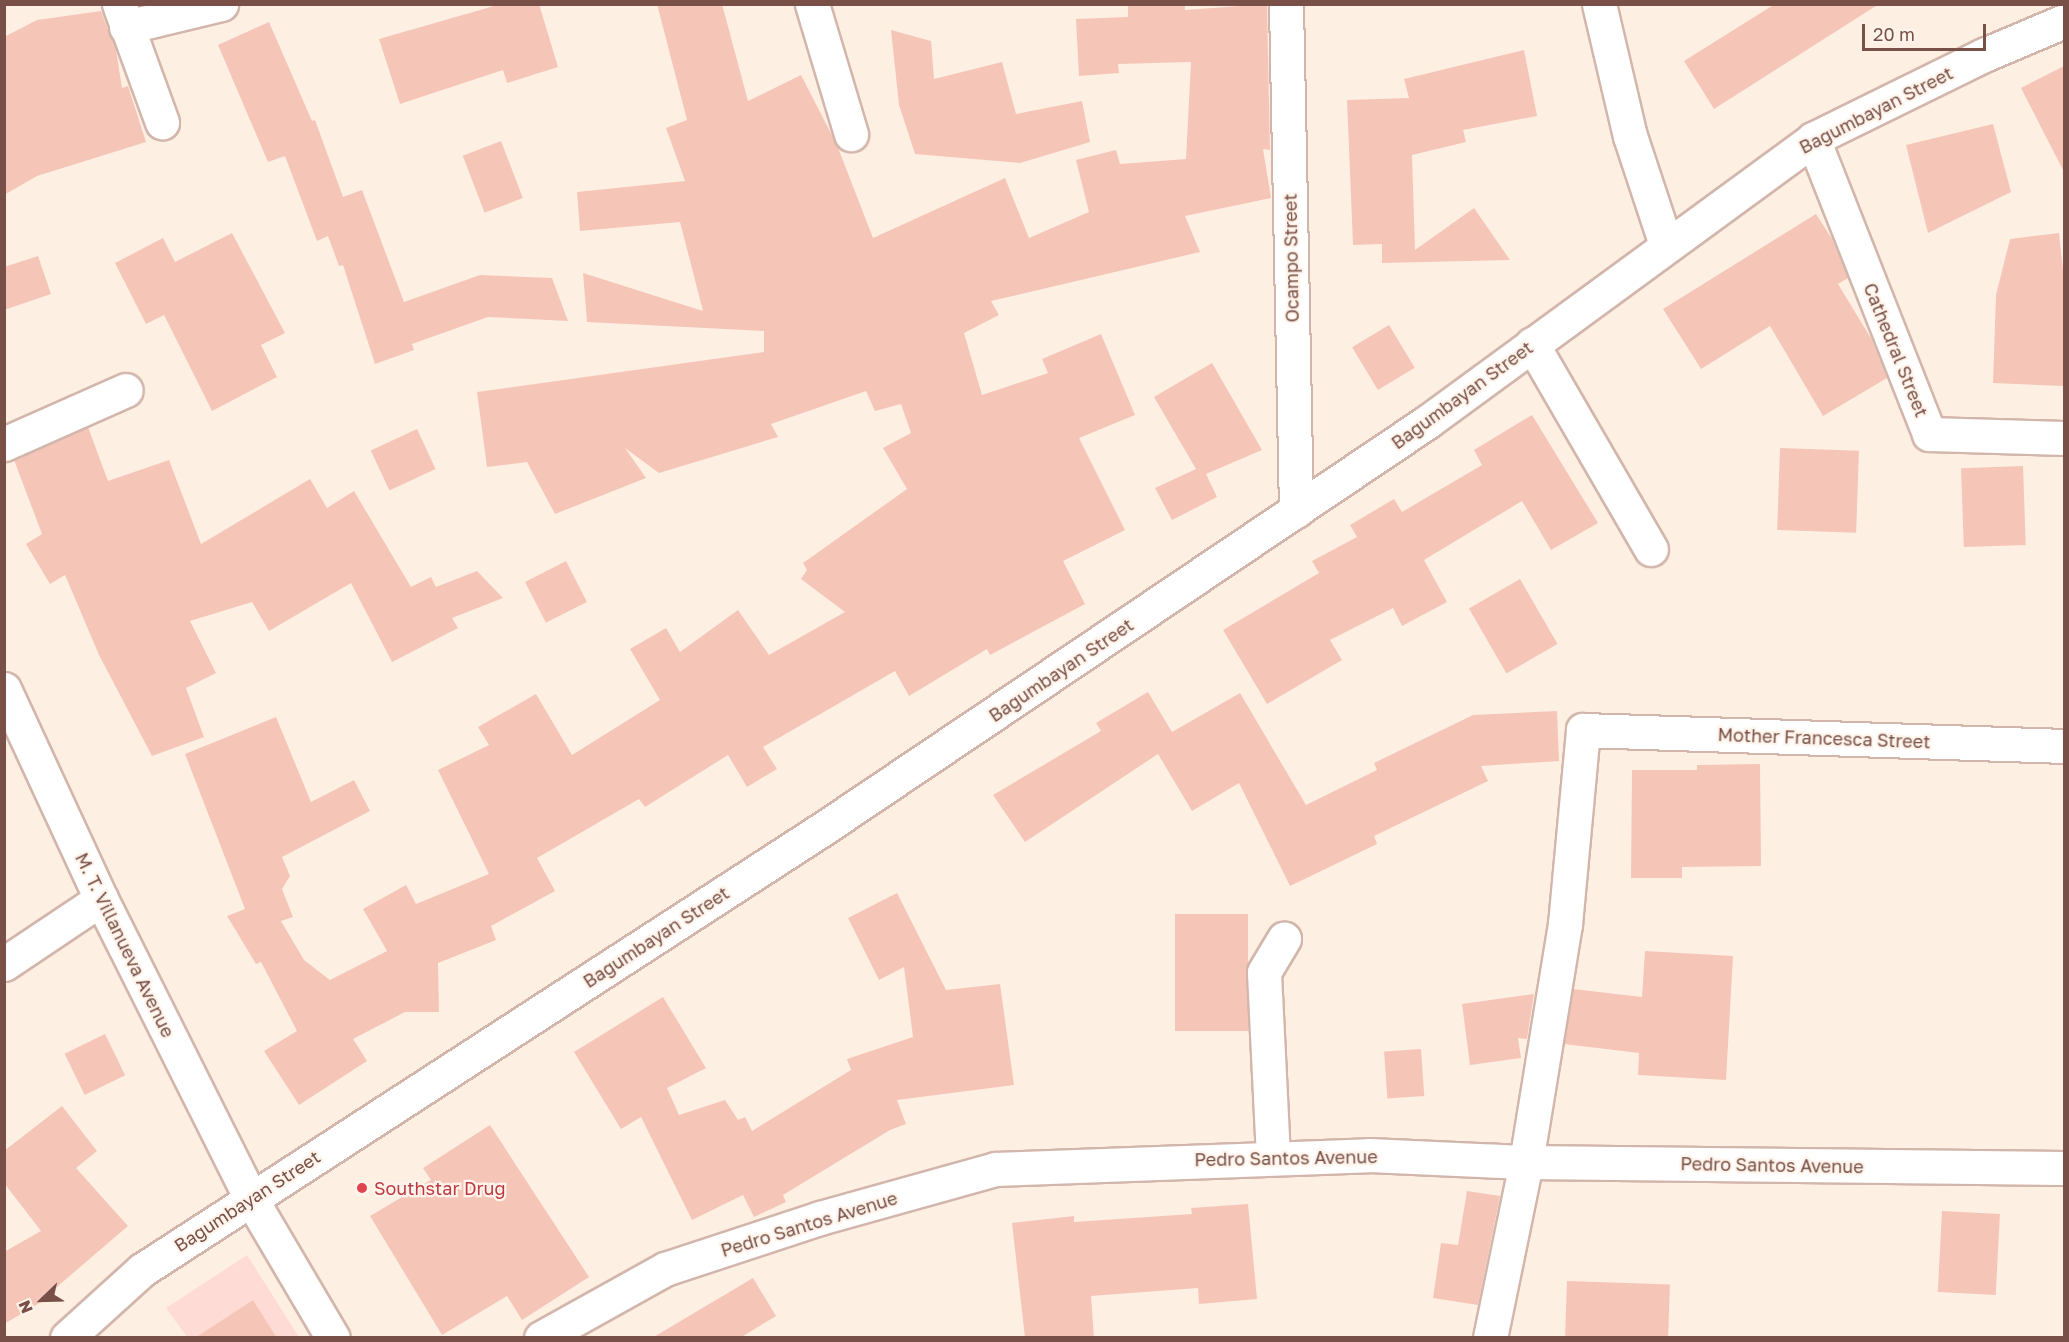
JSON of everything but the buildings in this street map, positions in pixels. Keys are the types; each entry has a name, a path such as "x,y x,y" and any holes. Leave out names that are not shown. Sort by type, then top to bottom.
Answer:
{"street":[{"path":"162,122 122,16 221,4"},
{"path":"812,4 851,134"},
{"name":"Ocampo Street","path":"1286,4 1296,511"},
{"path":"1599,4 1630,136 1666,244"},
{"name":"Bagumbayan Street","path":"67,1338 142,1270 824,828 1296,511 1532,344 1666,244 1813,139 1984,55 2064,21"},
{"name":"Cathedral Street","path":"1813,139 1929,434 2064,438"},
{"path":"1532,344 1651,549"},
{"path":"4,444 126,390"},
{"name":"M. T. Villanueva Avenue","path":"4,689 102,899 251,1199 333,1338"},
{"name":"Mother Francesca Street","path":"1526,1162 1565,924 1583,730 2064,746"},
{"path":"4,964 102,899"},
{"path":"1273,1157 1264,972 1284,939"},
{"name":"Pedro Santos Avenue","path":"541,1338 665,1269 820,1218 995,1169 1369,1155 1526,1162 2064,1168"},
{"path":"1490,1338 1526,1162"}],"shaded area":[{"path":"247,1255 299,1337 187,1337 166,1308"}],"place":[{"name":"Southstar Drug","path":"362,1188"}]}
